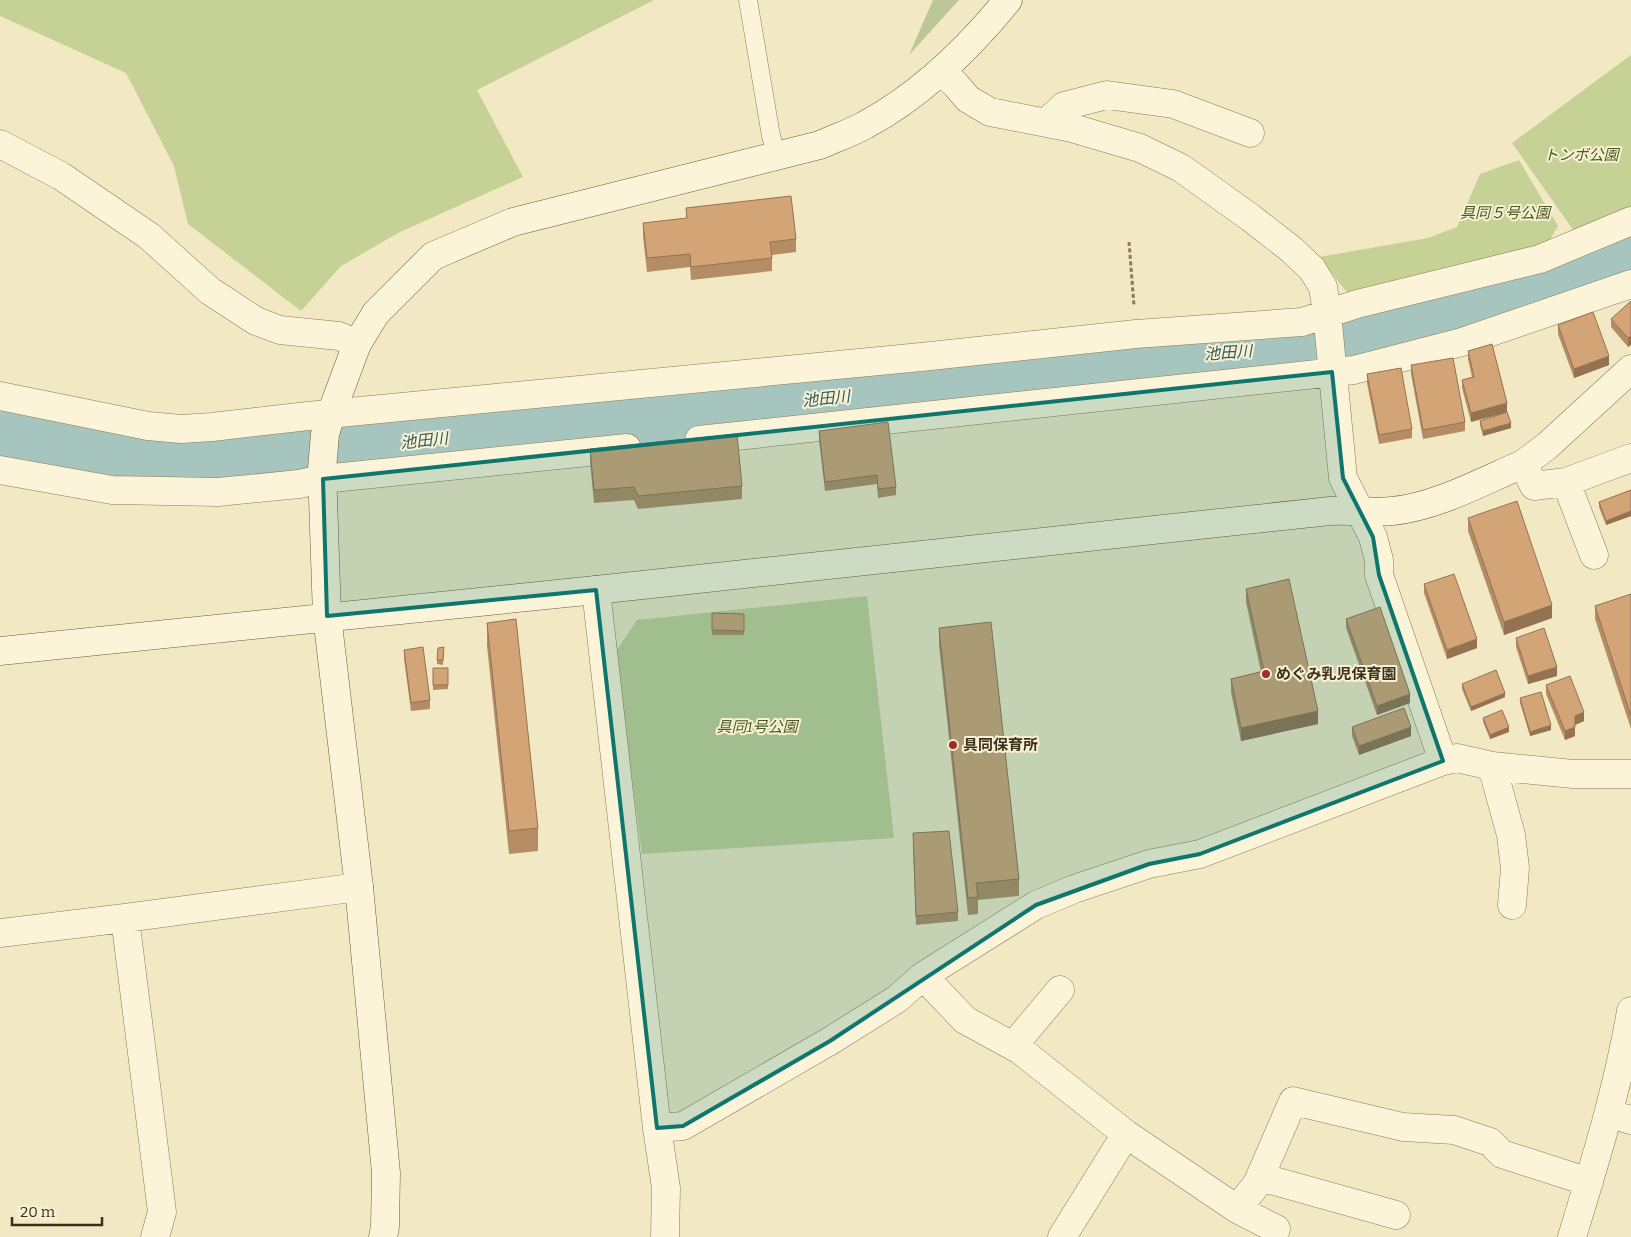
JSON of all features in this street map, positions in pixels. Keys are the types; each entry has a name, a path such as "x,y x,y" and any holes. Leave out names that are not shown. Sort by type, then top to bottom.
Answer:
{"street":[{"path":"383,1237 385,1227 386,1173 359,887 327,616 323,474 328,424 356,344 376,314 433,256 513,222 820,145 865,125 904,102 941,71 985,28 1008,0"},
{"path":"941,71 968,99 990,112 1047,122 1140,148 1181,168 1251,218 1292,250 1312,269 1323,287 1327,312 1343,478 1361,510 1373,537 1379,560 1379,575 1443,761"},
{"path":"1047,122 1064,106 1107,95 1173,104 1250,134"},
{"path":"0,144 62,176 149,236 210,291 256,321 280,330 339,336 356,344"},
{"path":"0,396 148,426 181,429 328,424 1136,334 1302,322 1327,312 1540,259 1631,221"},
{"path":"679,442 1354,370 1462,342 1631,284"},
{"path":"0,651 327,616 596,590 1330,511 1392,511 1422,504 1451,494 1523,464 1547,446 1631,369"},
{"path":"0,470 112,490 218,492 299,484 323,474 649,445"},
{"path":"1523,464 1534,486 1566,482 1631,458"},
{"path":"1566,482 1594,555"},
{"path":"596,590 666,1188 665,1237"},
{"path":"658,1128 683,1126 897,1000 924,976 1036,906 1074,889 1149,864 1200,854 1443,761 1457,758 1492,766 1573,774 1631,774"},
{"path":"1492,766 1510,835 1514,868 1512,905"},
{"path":"0,933 359,887"},
{"path":"125,918 162,1212 155,1237"},
{"path":"924,976 964,1020 1020,1050 1126,1134 1237,1209 1276,1229"},
{"path":"1013,1046 1060,990"},
{"path":"1572,1237 1589,1182 1620,1117 1624,1052 1631,1011"},
{"path":"1237,1209 1257,1184 1293,1101 1403,1127 1454,1130 1490,1142 1502,1154 1589,1182"},
{"path":"1062,1237 1126,1134"},
{"path":"1260,1177 1396,1215"}],"lane":[{"path":"748,0 771,136 778,156"}],"path":[{"path":"1128,242 1136,334"}],"highlighted area":[{"path":"1332,372 1343,478 1373,537 1379,575 1443,761 1200,854 1149,864 1036,905 830,1041 683,1126 657,1128 596,590 327,616 323,479"}],"green space":[{"path":"0,0 654,0 477,90 523,177 400,232 341,266 301,311 188,224 174,166 126,73 0,16"},
{"path":"933,0 959,0 909,55"},
{"name":"トンボ公園","path":"1631,55 1631,207 1576,234 1512,143"},
{"name":"具同５号公園","path":"1519,160 1558,226 1548,243 1349,295 1319,257 1428,238 1457,227 1480,174"},
{"name":"具同1号公園","path":"867,596 894,838 642,854 615,653 637,620"}],"building":[{"path":"791,196 796,239 770,242 772,258 691,267 690,254 647,258 643,223 687,218 686,208"},
{"path":"1631,301 1631,336 1628,338 1611,319"},
{"path":"1593,312 1609,356 1574,369 1558,325"},
{"path":"1492,344 1507,403 1471,413 1462,380 1474,377 1468,351"},
{"path":"1453,358 1465,422 1423,430 1411,365"},
{"path":"1401,368 1412,429 1379,435 1367,374"},
{"path":"1507,412 1511,423 1483,431 1480,421"},
{"path":"888,422 896,487 878,489 877,475 825,482 819,431"},
{"path":"737,434 742,486 638,496 634,487 594,490 590,449"},
{"path":"1631,490 1631,511 1606,521 1599,502"},
{"path":"1517,501 1552,605 1504,622 1468,518"},
{"path":"1454,574 1477,639 1447,650 1424,584"},
{"path":"1289,579 1318,711 1241,728 1231,679 1264,671 1246,589"},
{"path":"1631,594 1631,716 1595,606"},
{"path":"1380,607 1410,694 1377,706 1346,619"},
{"path":"712,613 744,614 744,631 712,630"},
{"path":"516,619 538,828 509,831 487,623"},
{"path":"991,622 1019,879 976,883 978,897 968,898 939,628"},
{"path":"1544,628 1557,667 1528,676 1516,638"},
{"path":"423,647 430,700 411,703 404,650"},
{"path":"444,647 443,660 437,660 438,648"},
{"path":"433,668 448,668 448,685 433,685"},
{"path":"1496,670 1505,693 1471,707 1462,684"},
{"path":"1570,676 1584,712 1575,716 1575,727 1565,731 1546,685"},
{"path":"1541,692 1551,725 1530,732 1520,698"},
{"path":"1404,708 1411,727 1359,746 1352,727"},
{"path":"1502,710 1509,727 1490,735 1483,718"},
{"path":"949,831 958,912 916,916 913,833"}],"waterway":[{"name":"池田川","path":"0,434 109,456 157,461 278,455 1106,369 1134,362 1248,349 1296,351 1356,350 1363,337 1376,326 1498,297 1631,246"}],"place":[{"name":"めぐみ乳児保育園","path":"1266,674"},
{"name":"具同保育所","path":"953,745"}]}
